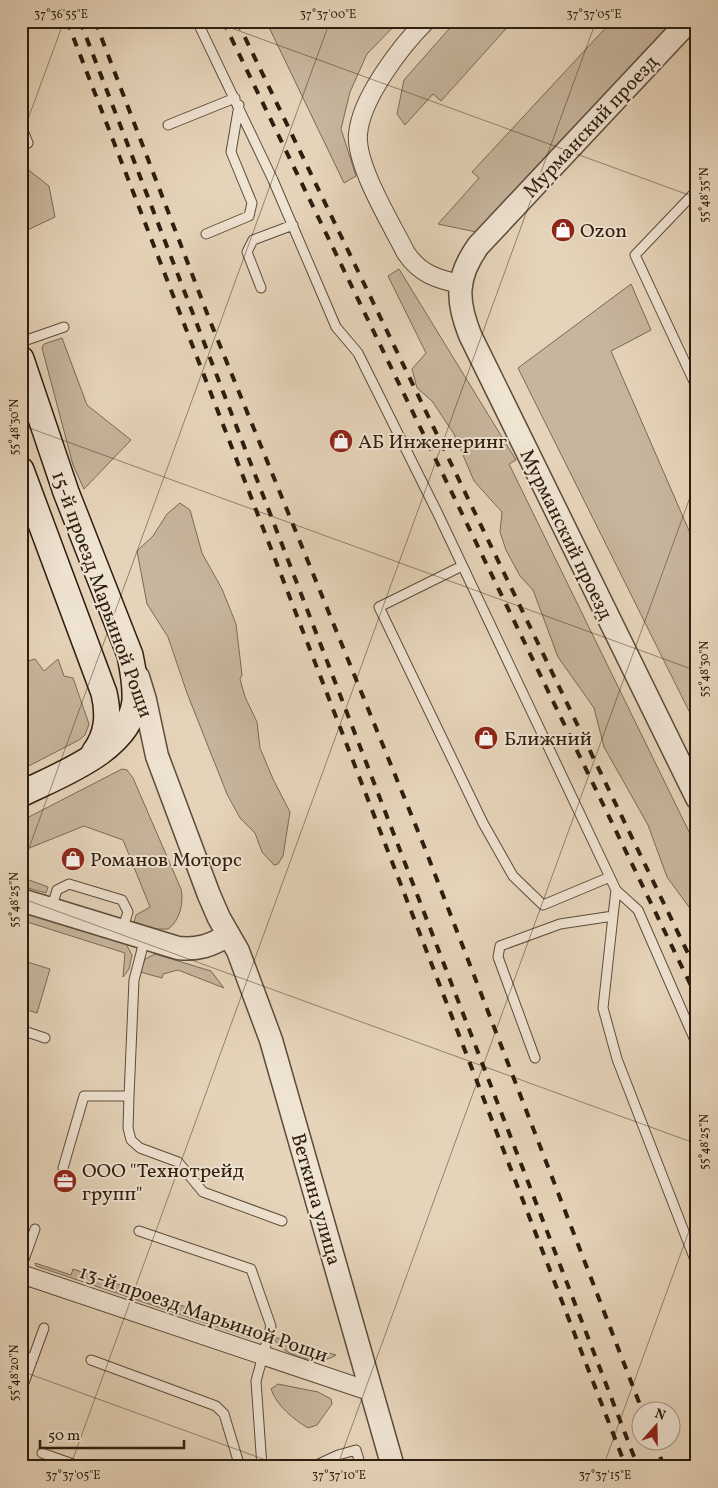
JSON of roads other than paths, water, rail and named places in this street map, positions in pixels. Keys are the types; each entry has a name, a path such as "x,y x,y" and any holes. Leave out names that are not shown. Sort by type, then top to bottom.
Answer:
{"main road":[{"path":"21,413 26,395 24,370"},
{"name":"15-й проезд Марьиной Рощи","path":"24,370 66,492 130,655"},
{"path":"21,463 46,473 58,482 66,492"},
{"name":"15-й проезд Марьиной Рощи","path":"21,470 44,535 96,667"},
{"path":"21,519 44,535"},
{"path":"21,794 88,760 106,748 120,734 129,721 135,702 135,684 130,655"},
{"path":"88,760 101,744 108,723 108,709 96,667"}],"street":[{"path":"426,21 389,67 362,115 358,135 360,154 375,191 406,254 414,265 426,275 460,284"},
{"name":"Мурманский проезд","path":"688,21 478,246 465,267 460,284 459,299 462,314 470,334 697,798"},
{"name":"15-й проезд Марьиной Рощи","path":"130,655 145,700 157,756"},
{"name":"15-й проезд Марьиной Рощи","path":"96,667 108,692 157,756"},
{"name":"Веткина улица","path":"157,756 209,895 245,969 271,1040 393,1467"},
{"path":"21,900 178,948 193,950 205,947 228,935"},
{"name":"13-й проезд Марьиной Рощи","path":"23,1273 372,1392"}],"lane":[{"path":"110,21 115,21"},
{"path":"198,21 293,225 336,327 358,353 462,566 616,890 638,910 697,1045"},
{"path":"168,125 237,102"},
{"path":"206,234 249,216 252,203 231,152 237,102"},
{"path":"21,145 28,143 22,131"},
{"path":"697,190 635,255 697,388"},
{"path":"261,288 247,252 253,240 293,225"},
{"path":"21,342 64,328"},
{"path":"462,566 379,607 483,823 513,876 543,905 610,877"},
{"path":"51,909 57,890 69,884 78,886 122,900 128,912 122,931"},
{"path":"616,890 602,1008 618,1059 697,1265"},
{"path":"535,1058 498,957 500,946 560,924 613,916"},
{"path":"145,938 134,980 128,1128 131,1140 140,1148 178,1162 202,1192 282,1220"},
{"path":"21,1030 45,1038"},
{"path":"63,1168 84,1096 129,1096"},
{"path":"21,1294 23,1273 34,1229"},
{"path":"139,1230 251,1269 271,1326 256,1381 262,1467"},
{"path":"21,1391 44,1328"},
{"path":"21,1355 33,1359"},
{"path":"91,1360 216,1406 224,1414 240,1467"},
{"path":"312,1467 338,1455 356,1450 361,1467"},
{"path":"42,1453 82,1467"}],"railway":[{"path":"67,21 626,1467"},
{"path":"80,21 638,1467"},
{"path":"95,21 210,321 424,846 638,1400"},
{"path":"223,21 697,998"},
{"path":"237,21 697,972"},
{"path":"658,1450 664,1467"}],"place":[{"name":"Ozon","path":"563,230"},
{"name":"АБ Инженеринг","path":"341,441"},
{"name":"Ближний","path":"486,738"},
{"name":"Романов Моторс","path":"73,859"},
{"name":"ООО \"Технотрейд групп\"","path":"65,1181"}]}
